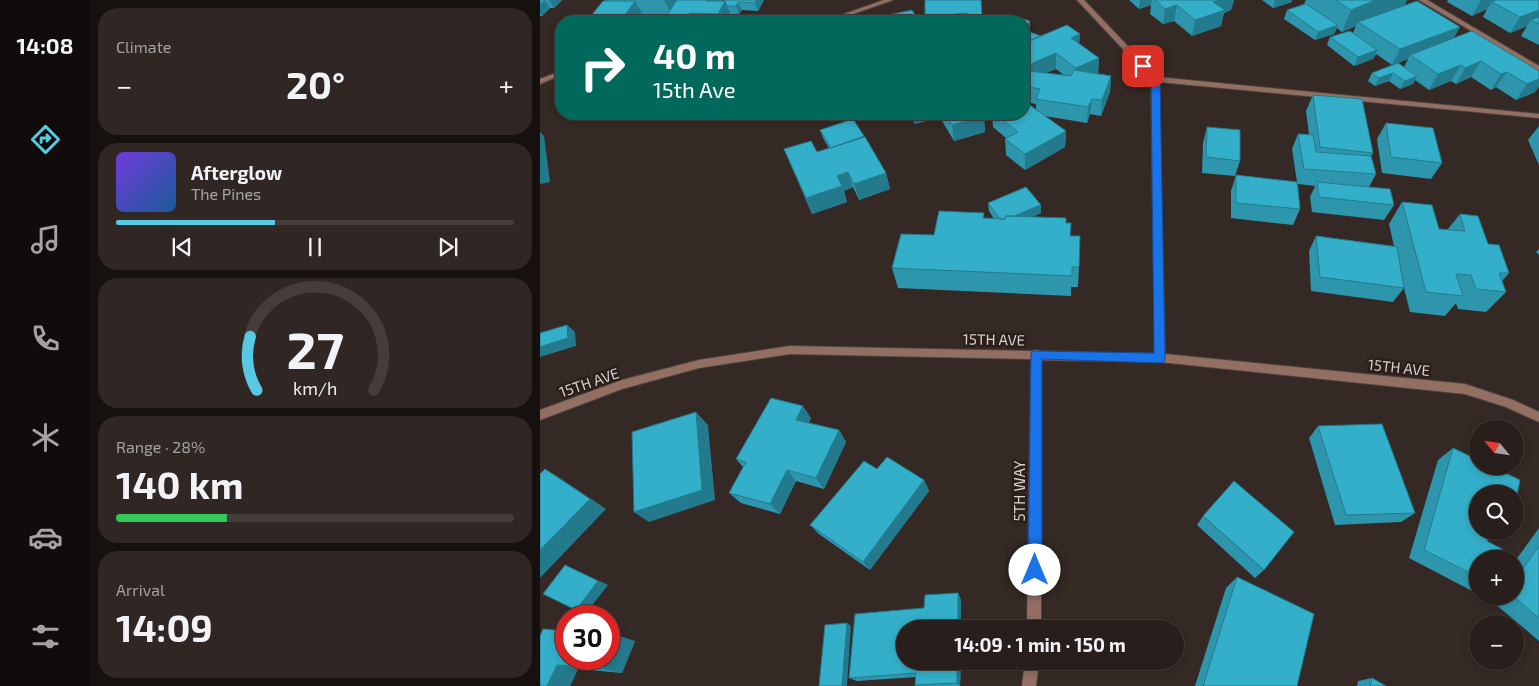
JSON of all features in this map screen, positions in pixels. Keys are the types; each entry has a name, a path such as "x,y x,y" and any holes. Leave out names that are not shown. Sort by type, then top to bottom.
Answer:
{"street":[{"path":"845,15 890,0"},
{"path":"1080,0 1156,79 1539,116"},
{"path":"1422,0 1539,69"},
{"path":"540,82 555,76"},
{"path":"1156,79 1160,358"},
{"name":"15TH AVE","path":"540,415 622,386 699,364 790,350 1160,358 1466,389 1509,403 1539,417"},
{"name":"5TH WAY","path":"1034,620 1036,354"},
{"path":"1029,686 1031,670"}],"building":[{"path":"677,0 725,1 718,14 690,13 689,15 667,15"},
{"path":"724,0 756,0 755,3 738,2 736,6 727,6"},
{"path":"925,0 981,0 982,15 967,15 967,13 925,15"},
{"path":"1155,0 1219,0 1213,2 1225,10 1195,20 1177,5 1165,9"},
{"path":"1335,0 1376,0 1351,10"},
{"path":"1496,0 1539,0 1539,10 1520,17 1492,2"},
{"path":"603,1 635,1 625,15 592,15"},
{"path":"1417,1 1460,27 1400,49 1358,22"},
{"path":"1306,4 1338,25 1318,32 1287,10"},
{"path":"912,10 915,15 889,15"},
{"path":"1539,17 1539,24 1531,20"},
{"path":"1067,25 1080,34 1071,38 1099,58 1076,68 1056,53 1030,64 1030,40"},
{"path":"1350,31 1377,50 1358,57 1330,37"},
{"path":"1472,31 1539,71 1539,79 1527,84 1507,72 1501,74 1481,61 1465,68 1461,65 1438,74 1410,55"},
{"path":"1030,32 1041,36 1030,41"},
{"path":"1398,63 1417,76 1405,81 1393,73 1379,78 1372,73"},
{"path":"1074,70 1111,76 1102,100 1092,99 1088,107 1036,99 1040,89 1030,87 1030,71 1071,76"},
{"path":"1313,95 1362,99 1373,153 1320,147"},
{"path":"1030,105 1066,131 1025,154 1005,139 1018,132 1003,120 1030,120"},
{"path":"854,120 864,136 831,148 820,130"},
{"path":"949,120 970,120 952,125"},
{"path":"1386,123 1433,128 1442,163 1391,157"},
{"path":"1207,127 1240,130 1240,161 1206,157"},
{"path":"1298,134 1313,135 1316,152 1371,156 1376,174 1304,169"},
{"path":"865,137 886,173 854,184 848,172 837,176 842,186 806,198 784,149 811,141 817,152"},
{"path":"1236,175 1297,182 1300,209 1236,203"},
{"path":"1317,182 1390,189 1394,205 1319,197"},
{"path":"1026,187 1041,205 1014,216 1006,216 1005,219 1000,219 988,203"},
{"path":"1402,202 1432,205 1439,229 1465,231 1460,214 1478,216 1488,244 1499,245 1509,273 1499,273 1506,292 1476,289 1471,275 1456,274 1463,296 1426,292"},
{"path":"939,211 984,213 983,218 1005,219 1006,216 1066,218 1066,223 1071,223 1070,236 1080,236 1079,267 1072,267 1072,276 892,268 901,234 934,235"},
{"path":"1316,236 1397,247 1404,288 1320,277"},
{"path":"567,325 568,338 540,347 540,333"},
{"path":"771,398 803,406 796,420 839,430 816,478 787,470 770,504 729,493 746,462 736,459"},
{"path":"696,412 702,490 634,512 632,432"},
{"path":"1382,424 1415,513 1346,515 1318,426"},
{"path":"1453,448 1469,456 1469,475 1510,475 1520,480 1519,485 1469,485 1469,540 1487,540 1502,550 1469,550 1469,572 1424,550"},
{"path":"887,457 924,480 863,562 810,525 864,461 877,469"},
{"path":"545,469 590,499 540,550 540,474"},
{"path":"1234,481 1294,532 1264,570 1203,516"},
{"path":"1539,546 1539,618 1524,605 1524,567"},
{"path":"565,565 598,581 580,605 566,605 543,594"},
{"path":"1237,577 1314,614 1297,686 1203,686"},
{"path":"958,593 958,620 896,620 896,670 957,670 957,683 915,685 916,673 849,678 855,614 924,608 925,595"},
{"path":"847,623 842,686 819,686 825,625"},
{"path":"543,629 555,630 555,669 547,686 540,686 540,636"},
{"path":"1372,678 1386,686 1370,686"}],"route":[{"path":"1035,570 1036,354 1160,358 1156,79 1143,66"}]}
